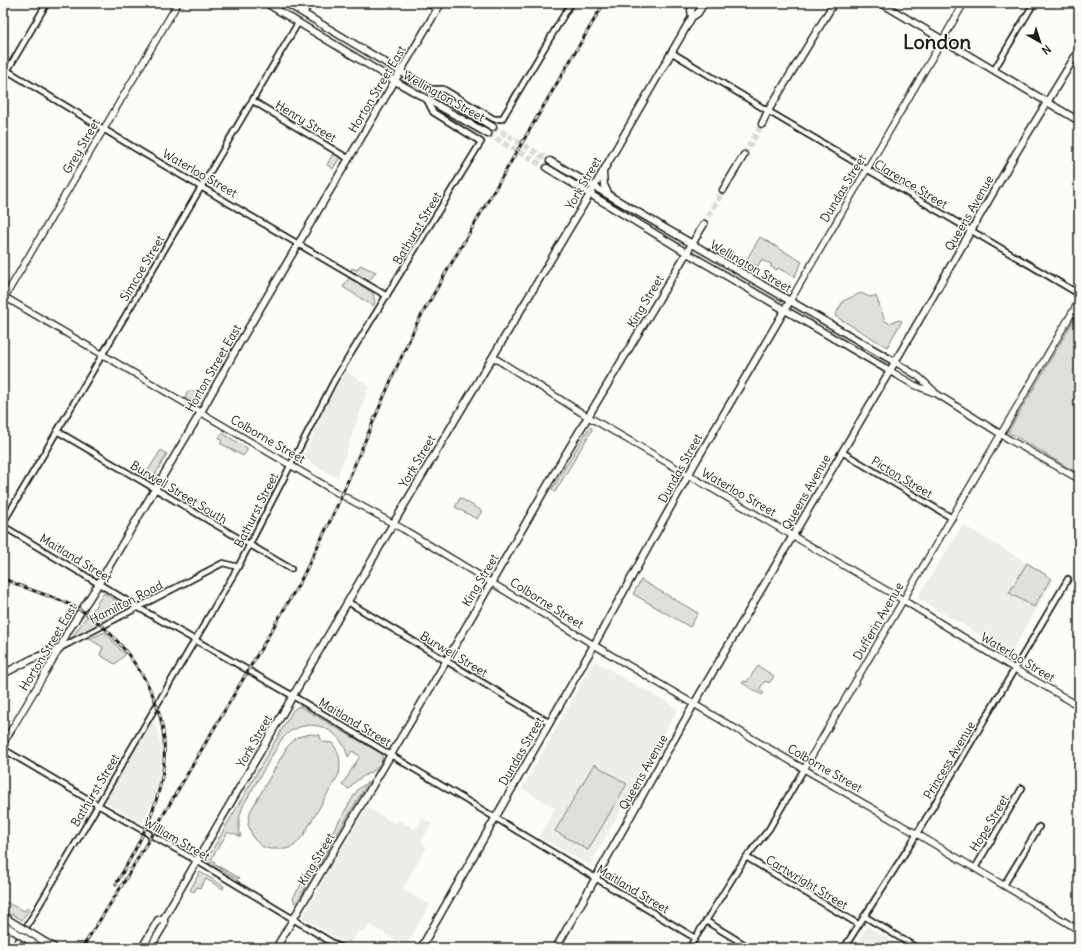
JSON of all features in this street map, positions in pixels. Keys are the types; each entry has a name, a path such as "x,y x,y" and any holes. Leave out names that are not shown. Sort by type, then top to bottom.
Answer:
{"main road":[{"name":"Wellington Street","path":"266,3 395,81 488,134"},
{"name":"Wellington Street","path":"286,3 493,127"},
{"name":"Horton Street East","path":"60,648 68,631 99,583 201,412 441,3"},
{"name":"York Street","path":"692,17 691,10 695,3"},
{"name":"York Street","path":"150,948 164,925 164,918 393,524 603,172 671,52 692,17 698,13 704,3"},
{"path":"762,124 768,111 834,3"},
{"path":"880,3 1079,121"},
{"name":"Queens Avenue","path":"556,948 694,704 972,231 1016,153 1079,50"},
{"path":"723,190 744,155"},
{"name":"Wellington Street","path":"550,161 895,362"},
{"name":"Wellington Street","path":"547,168 687,253 890,371"},
{"path":"603,172 604,185 610,196"},
{"name":"King Street","path":"276,948 391,755 559,466 704,224"},
{"name":"Dundas Street","path":"421,948 550,723 689,475 790,301"},
{"name":"Hamilton Road","path":"3,674 32,659 60,648"},
{"path":"6,918 55,948"},
{"name":"York Street","path":"142,948 158,920 164,918"},
{"path":"5,926 42,948"},
{"path":"3,944 10,948"}],"street":[{"path":"3,78 5,70 47,3"},
{"name":"Grey Street","path":"4,298 178,3"},
{"path":"304,14 310,3"},
{"path":"426,3 437,9"},
{"path":"428,89 443,89 494,119 499,120 504,117 571,3"},
{"name":"Dundas Street","path":"790,301 964,3"},
{"path":"994,70 1034,3"},
{"name":"Simcoe Street","path":"3,523 298,23"},
{"name":"Clarence Street","path":"671,52 867,170 1079,294"},
{"name":"Waterloo Street","path":"5,70 387,296"},
{"name":"Bathurst Street","path":"14,948 238,567 334,380 481,142 433,112 427,99"},
{"name":"Henry Street","path":"253,101 349,159"},
{"name":"Colborne Street","path":"4,298 103,354 492,582 594,645 1079,930"},
{"name":"Dufferin Avenue","path":"690,948 746,857 769,829 1079,301"},
{"name":"Waterloo Street","path":"493,357 589,417 903,600 1015,669 1079,706"},
{"name":"Wellington Street","path":"895,362 919,377 937,394"},
{"name":"Wellington Street","path":"890,371 914,385 937,394 1001,434 1079,479"},
{"name":"Burwell Street South","path":"57,431 291,569"},
{"name":"Picton Street","path":"842,452 952,518"},
{"name":"Maitland Street","path":"3,526 139,608 293,696 695,938"},
{"name":"Hamilton Road","path":"60,648 223,563 238,567"},
{"name":"Princess Avenue","path":"844,948 917,834 1068,579"},
{"name":"Burwell Street","path":"348,602 550,723"},
{"name":"Horton Street East","path":"3,744 60,648"},
{"name":"William Street","path":"3,749 341,948"},
{"name":"Hope Street","path":"974,868 1022,788"},
{"path":"1004,886 1039,827"},
{"name":"Cartwright Street","path":"746,857 858,924"},
{"path":"864,916 917,948"},
{"path":"706,922 750,948"},
{"path":"1076,948 1079,944"}],"shaded area":[{"path":"333,153 340,157 333,169 327,165"},
{"path":"760,237 802,262 794,277 778,268 777,270 771,267 771,264 761,260 758,266 745,262"},
{"path":"360,265 376,272 369,281 351,271 352,268 357,270"},
{"path":"349,278 373,293 375,302 373,306 343,287"},
{"path":"861,293 869,297 876,296 885,321 890,324 899,320 902,321 887,347 835,316 843,301"},
{"path":"1079,311 1079,474 1008,432"},
{"path":"346,371 369,386 337,478 303,458 329,400"},
{"path":"191,390 201,396 197,400 190,402 185,400 186,394"},
{"path":"589,428 592,428 592,430 555,492 552,489"},
{"path":"222,433 247,448 247,451 243,456 220,443 222,440 219,438"},
{"path":"161,450 167,454 152,480 145,475"},
{"path":"460,498 482,511 477,519 455,507"},
{"path":"963,525 1054,579 1011,653 917,598"},
{"path":"1027,563 1051,578 1034,607 1009,593"},
{"path":"641,580 698,613 690,627 633,594"},
{"path":"104,593 129,608 128,610 102,624 90,614"},
{"path":"87,616 99,625 71,639"},
{"path":"105,632 125,655 115,664 100,655 103,647 89,639"},
{"path":"594,661 678,709 590,865 539,837 555,808 522,789"},
{"path":"758,666 774,676 769,683 765,681 759,690 764,693 762,695 742,683 744,681 747,682"},
{"path":"299,706 382,754 382,760 375,769 358,779 349,789 342,785 360,756 352,751 348,757 340,740 327,729 319,726 302,726 288,733 281,740 244,804 239,820 241,837 234,833 232,834 228,832 211,859 215,862 214,864 240,878 237,879 208,862 207,859 293,710"},
{"path":"154,716 161,747 161,765 159,781 153,800 142,823 106,803 107,797"},
{"path":"311,734 320,735 320,738 324,742 332,743 335,746 339,758 339,774 303,836 294,846 286,849 270,849 263,847 254,839 248,825 250,812 287,747 297,737"},
{"path":"594,764 627,784 588,850 555,831"},
{"path":"368,782 295,903 293,898 358,789"},
{"path":"366,807 396,824 398,820 415,829 422,818 432,823 421,842 427,847 402,889 430,905 406,946 370,925 364,932 359,930 350,946 303,918 303,915"},
{"path":"200,872 224,886 223,889 206,879 200,888 197,887 194,892 190,890"},
{"path":"3,901 25,911 28,907 30,908 22,920 3,911"},
{"path":"867,926 904,948 854,948"}],"tunnel":[{"path":"744,155 762,124"},
{"path":"493,127 550,161"},
{"path":"488,134 547,168"},
{"path":"704,224 723,190"}],"railway":[{"path":"82,948 121,887 300,582 334,513 417,323 604,3"},
{"path":"3,578 67,603 94,619 125,650 152,693 161,721 164,748 162,776 155,803 145,830 116,884"}],"district":[{"name":"London","path":"937,41"}]}
